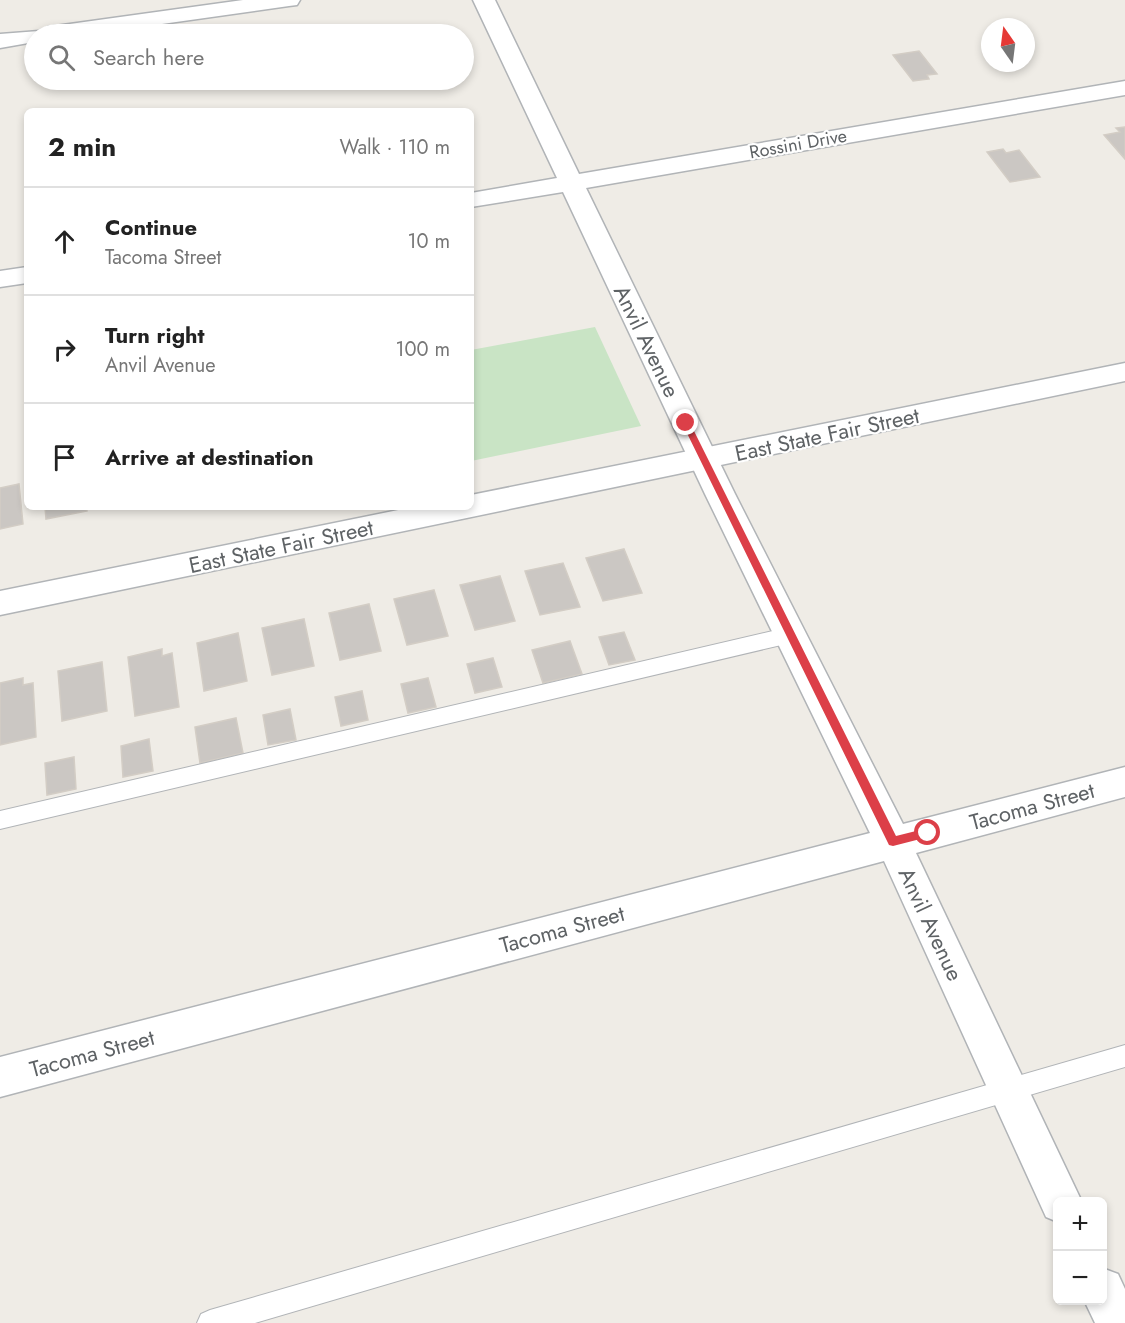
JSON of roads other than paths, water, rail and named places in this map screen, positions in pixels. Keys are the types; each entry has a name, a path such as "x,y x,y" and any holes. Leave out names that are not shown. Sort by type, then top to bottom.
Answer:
{"street":[{"path":"119,24 289,0"},
{"name":"Anvil Avenue","path":"484,0 704,460 893,842 1059,1197"},
{"path":"0,41 24,37"},
{"name":"Rossini Drive","path":"474,199 1125,88"},
{"path":"0,279 24,275"},
{"name":"East State Fair Street","path":"474,507 1125,372"},
{"name":"East State Fair Street","path":"0,603 458,510"},
{"name":"Tacoma Street","path":"0,1077 1125,782"},
{"path":"1107,1300 1118,1323"}],"lane":[{"path":"0,820 790,635"},
{"path":"210,1323 1125,1056"}]}
